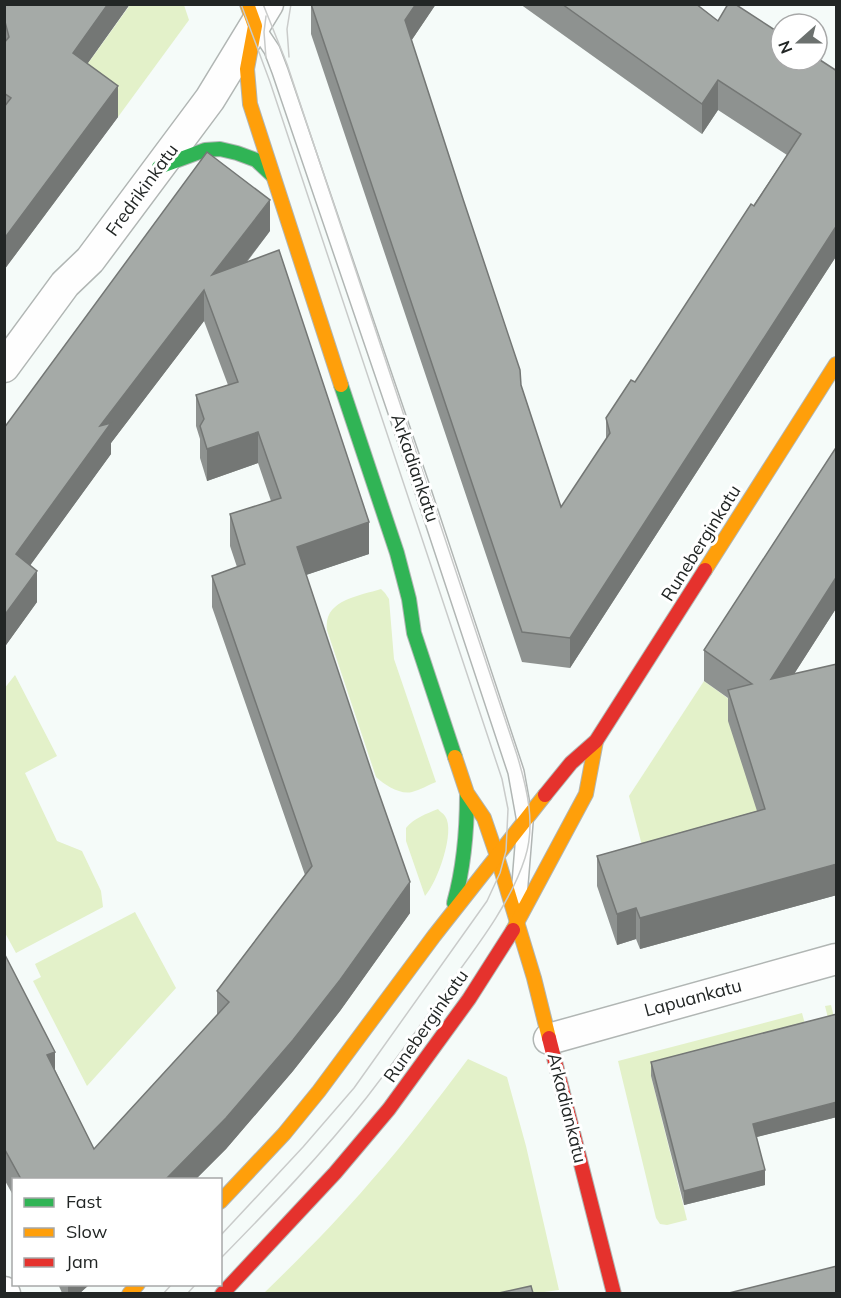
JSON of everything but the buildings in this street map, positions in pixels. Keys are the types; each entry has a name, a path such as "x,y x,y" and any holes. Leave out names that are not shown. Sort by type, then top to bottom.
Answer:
{"main road":[{"name":"Arkadiankatu","path":"257,12 246,69 250,104 393,542 409,599 414,633 467,793 484,818 497,855 534,978 614,1293"},
{"path":"159,167 204,150 220,149 256,160 272,175"},
{"name":"Runeberginkatu","path":"222,1200 284,1134 319,1091 450,915 553,784 571,763 596,741 837,364"},
{"name":"Runeberginkatu","path":"222,1293 335,1173 389,1109 469,999 517,922 586,794 596,741"},
{"path":"450,915 466,850 467,793"}],"street":[{"name":"Fredrikinkatu","path":"4,367 65,284 90,260 210,99 257,12"},
{"name":"Lapuankatu","path":"549,1039 837,959"}],"lane":[{"name":"Arkadiankatu","path":"257,12 280,71 418,475 516,772 525,822 517,922"}],"green space":[{"path":"130,5 184,5 189,20 118,117 73,84"},
{"path":"381,589 389,599 394,659 436,782 407,793 388,786 376,777 327,630 327,620 337,606 353,597"},
{"path":"15,675 57,756 25,773 57,841 82,851 101,891 103,907 16,953 4,931 4,689"},
{"path":"704,681 740,707 761,826 649,872 629,796"},
{"path":"438,809 448,823 447,844 440,869 425,896 406,841 406,828 416,819"},
{"path":"135,912 176,988 87,1086 33,981 41,977 35,964"},
{"path":"831,1005 836,1025 651,1076 687,1220 667,1225 660,1224 656,1218 618,1061 802,1013 805,1024 828,1018 825,1006"},
{"path":"468,1059 507,1077 526,1146 559,1290 529,1294 263,1294 358,1196 409,1136"}],"tram line":[{"path":"222,1234 354,1088 487,901 500,873 506,851 508,809 502,779 270,82 241,4"},
{"path":"222,1257 332,1139 407,1044 501,910 525,858 530,832 527,793 517,755 287,64 263,4"},
{"path":"289,57 287,29 291,4"},
{"path":"266,16 264,32 266,58"},
{"path":"163,1294 170,1286"},
{"path":"187,1294 194,1286"}],"traffic: fast":[{"path":"159,167 205,150 220,149 256,160 272,175"},
{"path":"341,385 397,553 409,599 414,633 455,757"},
{"path":"454,903 464,849 467,794"}],"traffic: slow":[{"path":"247,4 255,26 247,69 250,104 341,385"},
{"path":"705,570 836,364"},
{"path":"513,930 586,794 596,741"},
{"path":"455,757 467,793 484,818 497,856 534,978 549,1038"},
{"path":"222,1200 284,1134 319,1091 434,936 545,795"},
{"path":"129,1294 136,1286"}],"traffic: jam":[{"path":"545,795 571,763 596,741 705,570"},
{"path":"222,1294 335,1173 389,1109 469,999 513,930"},
{"path":"549,1038 614,1294"}]}
